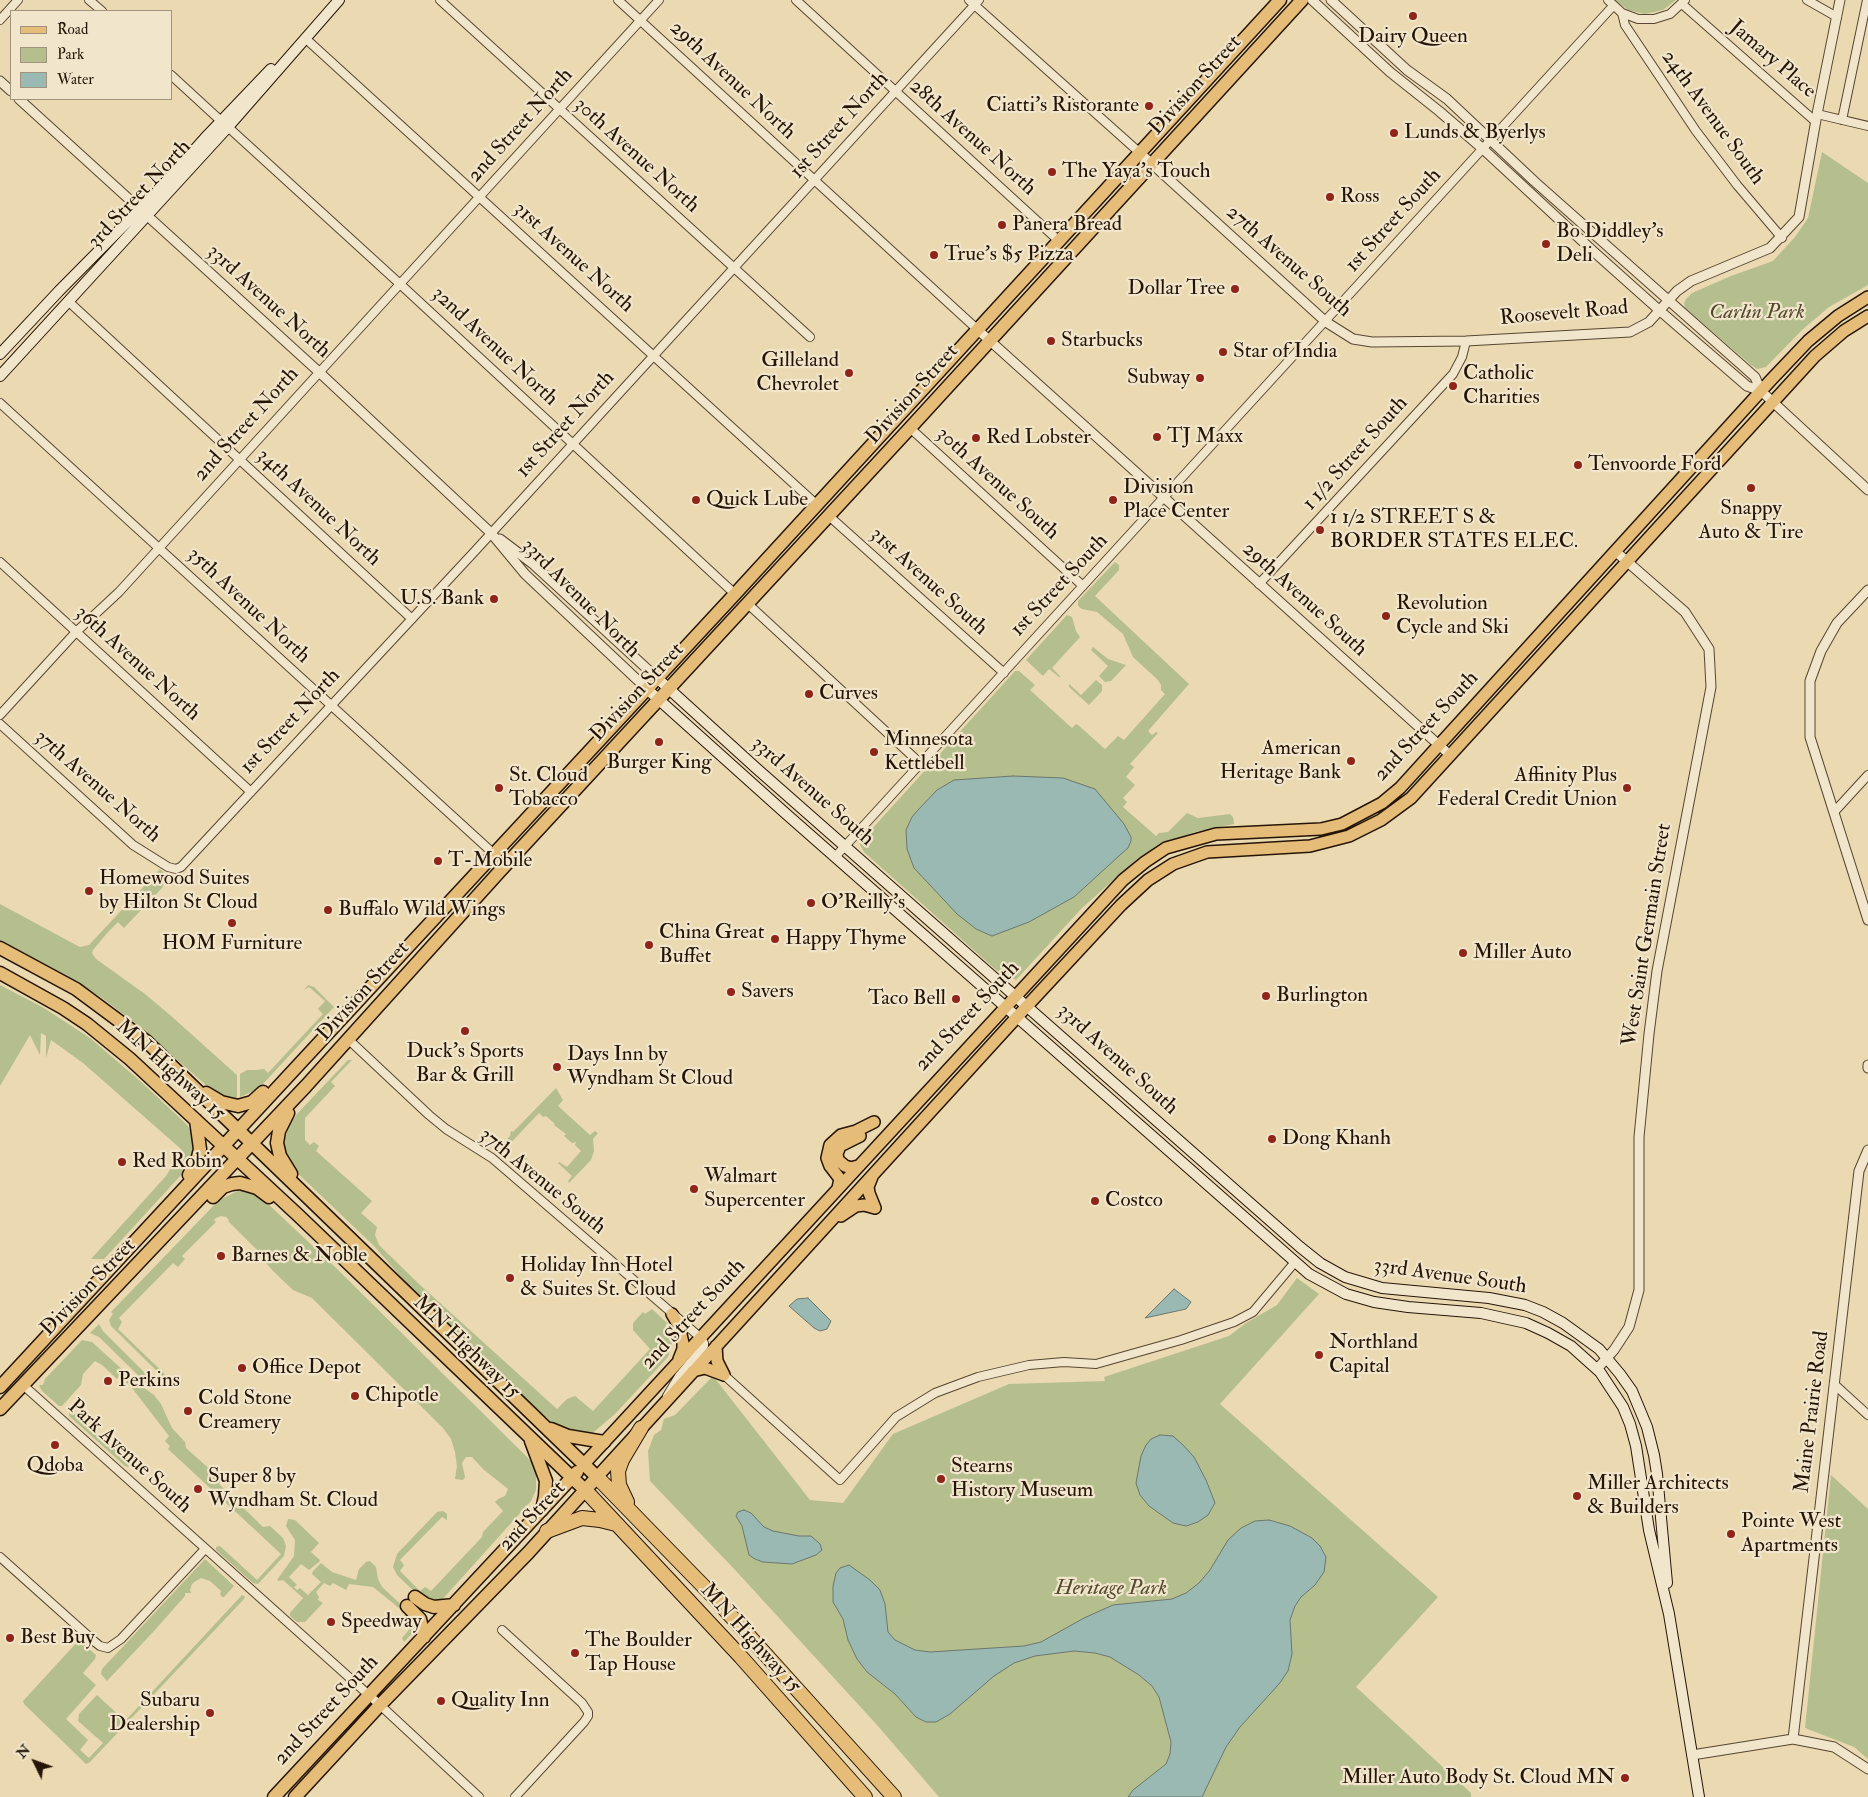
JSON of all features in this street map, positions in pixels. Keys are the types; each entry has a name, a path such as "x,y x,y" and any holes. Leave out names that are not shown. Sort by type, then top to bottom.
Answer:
{"highway":[{"name":"Division Street","path":"0,1387 182,1188 735,594 1280,0"},
{"name":"Division Street","path":"0,1410 253,1144 483,890 660,700 1302,0"},
{"name":"MN Highway 15","path":"0,948 50,974 96,1003 146,1041 597,1477 712,1595 894,1797"},
{"name":"MN Highway 15","path":"0,973 39,993 87,1024 130,1059 299,1216 585,1490 741,1657 865,1797"},
{"path":"186,1081 221,1102 229,1105 243,1105 252,1102 289,1065 309,1053"},
{"path":"301,1189 280,1156 277,1141 282,1122 306,1086"},
{"path":"182,1188 198,1157 200,1149 196,1120"},
{"path":"157,1246 180,1232 217,1192 232,1184 246,1184 257,1188 299,1216"},
{"path":"545,1426 568,1436 604,1442"},
{"path":"631,1512 619,1485 618,1471 622,1460 641,1428"},
{"path":"529,1436 546,1481 542,1510"},
{"name":"2nd Street South","path":"274,1797 584,1464"},
{"name":"2nd Street","path":"499,1583 597,1477"},
{"path":"547,1532 582,1518 616,1524"},
{"name":"2nd Street South","path":"295,1797 380,1705 499,1583"},
{"path":"424,1637 420,1619 411,1602 434,1607 454,1605"}],"main road":[{"name":"3rd Street North","path":"0,376 68,301 143,212 285,56 305,38 339,0"},
{"name":"3rd Street North","path":"0,354 59,291 143,212"},
{"path":"1761,390 1808,341 1838,316 1868,297"},
{"path":"1773,402 1815,356 1844,331 1868,316"},
{"name":"2nd Street South","path":"584,1464 1123,880 1166,848 1216,834 1321,829 1342,824 1382,802 1400,788 1761,390"},
{"name":"2nd Street South","path":"597,1477 1027,1006 1121,905 1148,880 1173,864 1207,852 1310,846 1349,836 1381,820 1411,798 1773,402"},
{"name":"33rd Avenue South","path":"657,678 1300,1247 1336,1273 1364,1284 1382,1288 1489,1298 1525,1305 1551,1315 1573,1329 1591,1342 1607,1358"},
{"name":"33rd Avenue South","path":"647,689 835,858 1294,1262 1322,1282 1346,1294 1364,1300 1396,1306 1481,1313 1526,1323 1578,1351 1597,1369"},
{"path":"838,1188 840,1179 828,1162 827,1154 830,1145 841,1135 856,1131 874,1122 858,1137 840,1146 837,1151 838,1160 846,1166 851,1168 858,1166"},
{"path":"823,1228 856,1206 864,1205 875,1208 868,1187 872,1175"},
{"path":"672,1314 679,1326 683,1342 683,1349 675,1365"},
{"path":"716,1346 717,1361 724,1375"},
{"path":"1607,1358 1620,1374 1637,1401 1651,1444 1662,1517 1669,1614"},
{"path":"693,1371 705,1368 724,1375"},
{"path":"1597,1369 1606,1379 1623,1407 1633,1432 1649,1530 1669,1614 1700,1797"}],"street":[{"path":"0,20 18,0"},
{"path":"89,0 101,10"},
{"name":"30th Avenue North","path":"440,0 810,337"},
{"name":"29th Avenue North","path":"618,0 978,330"},
{"name":"2nd Street North","path":"0,715 76,632 119,592 659,0"},
{"name":"28th Avenue North","path":"796,0 1059,241"},
{"path":"1312,0 1390,72 1439,111 1482,149 1659,310 1748,386 1761,390"},
{"path":"1331,0 1407,70 1447,99 1668,300 1756,377 1761,390 1868,490"},
{"path":"1807,0 1837,17"},
{"path":"1659,310 1691,281 1770,248 1782,238 1799,217 1816,118 1840,0"},
{"path":"1842,120 1868,0"},
{"path":"974,2 1140,153"},
{"name":"1st Street North","path":"176,869 186,862 412,619 896,91 974,2"},
{"path":"1610,3 1622,13 1638,19 1654,19 1670,14 1684,2"},
{"name":"Jamary Place","path":"1684,2 1816,118 1842,120 1868,126"},
{"name":"1st Street South","path":"835,858 1491,140 1610,3"},
{"name":"24th Avenue South","path":"1622,13 1625,25 1696,131 1782,238"},
{"name":"31st Avenue North","path":"305,38 817,505"},
{"name":"32nd Avenue North","path":"172,76 735,594"},
{"path":"0,81 10,90"},
{"name":"33rd Avenue North","path":"20,100 319,372 491,533 532,581 647,689"},
{"name":"27th Avenue South","path":"1140,153 1326,322 1345,336 1361,341 1466,340"},
{"name":"34th Avenue North","path":"68,301 412,619"},
{"name":"Roosevelt Road","path":"1466,340 1630,332 1649,322 1659,310"},
{"name":"29th Avenue South","path":"978,330 1450,755"},
{"name":"1 1/2 Street South","path":"1260,584 1453,374 1462,358 1466,340"},
{"name":"35th Avenue North","path":"0,403 494,854"},
{"name":"30th Avenue South","path":"910,428 1084,586"},
{"name":"31st Avenue South","path":"829,516 1004,674"},
{"name":"33rd Avenue North","path":"491,533 533,564 657,678"},
{"name":"West Saint Germain Street","path":"1597,1369 1620,1342 1629,1327 1639,1290 1639,1137 1649,1034 1657,971 1711,687 1709,649 1685,612 1615,551"},
{"name":"36th Avenue North","path":"0,562 251,792"},
{"path":"1868,590 1837,623 1821,651 1810,681 1810,737 1868,920"},
{"path":"748,604 921,764"},
{"name":"37th Avenue North","path":"0,724 133,845 156,861 176,869"},
{"path":"1835,811 1868,775"},
{"name":"37th Avenue South","path":"349,1040 429,1115 446,1129 492,1158 700,1338"},
{"name":"Maine Prairie Road","path":"1793,1739 1859,1171 1868,1150"},
{"path":"724,1375 840,1480 896,1417 935,1393 978,1377 1029,1365 1064,1362 1096,1364 1181,1340 1234,1322 1253,1312 1294,1262"},
{"path":"665,1401 679,1376 704,1346 700,1338"},
{"path":"1834,1384 1868,1415"},
{"name":"Park Avenue South","path":"23,1385 369,1695 479,1797"},
{"path":"0,1557 95,1642 100,1646 108,1648 121,1638 206,1549"},
{"path":"502,1630 582,1704 588,1712 584,1722 516,1797"},
{"path":"1692,1755 1793,1739 1834,1746 1868,1769"}],"green space":[{"path":"1614,0 1676,0 1663,10 1645,14 1628,10"},
{"name":"Carlin Park","path":"1822,152 1868,183 1868,285 1829,307 1802,330 1766,367 1757,369 1685,308 1684,303 1692,293 1773,261 1795,237 1808,218"},
{"path":"1115,562 1119,565 1119,570 1095,596 1189,684 1148,731 1152,735 1156,732 1158,733 1130,764 1134,767 1126,777 1135,785 1123,798 1127,802 1123,807 1156,836 1159,833 1168,832 1187,813 1198,818 1230,814 1233,817 1234,824 1195,832 1175,839 1138,858 1082,908 1016,980 996,970 864,852 860,845 861,841 1015,671 1019,671 1035,685 1030,690 1072,728 1076,724 1078,725 1105,749 1118,736 1124,740 1165,694 1161,690 1158,680 1133,657 1123,634 1097,612 1082,609 1078,606 1078,601"},
{"path":"1067,615 1072,617 1080,637 1052,668 1061,677 1049,669 1043,676 1026,660"},
{"path":"1093,647 1108,659 1126,665 1111,681 1105,682 1099,676 1108,666 1091,650"},
{"path":"1096,680 1102,685 1102,691 1089,705 1069,687 1069,684 1081,695"},
{"path":"160,869 167,876 162,888 124,928 118,922 92,953 96,959 145,994 170,1015 237,1075 237,1098 235,1100 216,1094 139,1026 102,998 65,975 0,941 0,904 80,947 89,945"},
{"path":"0,985 44,1008 90,1038 182,1120 194,1137 194,1152 182,1174 104,1259 91,1259 166,1176 182,1150 83,1063 51,1040 46,1058 46,1036 41,1033 40,1055 30,1035 0,1086"},
{"path":"308,985 314,987 334,1007 263,1084 254,1091 240,1097 240,1074 247,1070 264,1069 268,1073 323,1014 318,1009 325,1001 309,987 304,990"},
{"path":"348,1060 352,1060 331,1082 335,1086 305,1118 305,1140 310,1145 314,1142 319,1146 316,1151 372,1201 361,1213 377,1227 375,1235 379,1245 418,1283 557,1409 567,1399 575,1396 593,1411 650,1349 633,1330 633,1323 643,1312 645,1314 652,1309 667,1323 665,1326 672,1343 668,1357 615,1414 595,1431 590,1434 559,1428 502,1378 417,1295 373,1245 289,1165 281,1143 284,1143 289,1125"},
{"path":"556,1088 563,1100 558,1106 590,1135 595,1131 598,1133 593,1139 594,1151 591,1160 569,1183 568,1181 572,1176 558,1163 567,1167 581,1151 575,1145 576,1142 572,1143 564,1136 566,1134 546,1116 543,1117 539,1113 505,1149 501,1146 510,1136 511,1131 513,1132"},
{"path":"521,1156 527,1158 523,1164 556,1194 562,1190 559,1196 553,1198 515,1164"},
{"path":"238,1191 251,1191 265,1201 334,1266 527,1457 539,1475 536,1476 536,1490 531,1501 440,1602 419,1596 397,1575 393,1567 397,1554 437,1512 443,1511 447,1514 447,1520 442,1517 400,1560 404,1565 400,1571 420,1591 425,1587 431,1591 482,1537 483,1532 503,1511 495,1502 505,1496 508,1489 483,1469 472,1457 466,1457 462,1463 465,1477 463,1480 455,1479 457,1466 455,1452 451,1439 443,1428 312,1298 293,1290 273,1271 260,1256 261,1254 226,1217 216,1218 214,1220 216,1222 182,1256 185,1259 178,1267 173,1263 119,1318 122,1322 118,1329 175,1384 182,1381 181,1386 174,1386 174,1384 169,1383 111,1326 109,1320 113,1314 111,1312 219,1200"},
{"name":"Heritage Park","path":"1297,1278 1319,1294 1220,1404 1438,1597 1356,1687 1471,1793 1471,1797 939,1797 877,1725 737,1572 650,1481 648,1451 654,1435 661,1430 664,1419 675,1415 713,1376 810,1500 843,1503 893,1434 1009,1384 1105,1381 1104,1377 1229,1336 1246,1323 1277,1305"},
{"path":"99,1324 103,1331 150,1378 149,1383 145,1382 99,1337 90,1333"},
{"path":"82,1340 92,1342 135,1381 130,1386 119,1376 117,1379 95,1361 83,1374 81,1385 62,1406 59,1406 42,1391 39,1385 43,1385 45,1379"},
{"path":"137,1383 154,1395 161,1404 172,1428 185,1442 186,1448 222,1478 219,1484 263,1527 270,1526 283,1538 286,1546 284,1556 258,1584 253,1583 216,1550 216,1547 220,1546 257,1580 281,1554 168,1449 170,1446 165,1441 169,1436 132,1388"},
{"path":"72,1410 131,1463 128,1467 69,1416"},
{"path":"1831,1475 1868,1509 1868,1759 1854,1747 1805,1728"},
{"path":"288,1519 295,1520 319,1543 311,1552 320,1560 319,1562 309,1570 301,1564 289,1577 297,1585 294,1587 297,1590 300,1588 308,1595 321,1582 312,1574 321,1563 332,1572 356,1580 359,1569 366,1562 370,1561 376,1567 378,1579 382,1587 419,1621 420,1625 404,1642 402,1638 413,1625 404,1616 406,1614 394,1604 373,1587 349,1584 346,1590 333,1583 330,1586 324,1583 316,1592 319,1597 318,1600 323,1603 305,1622 297,1622 290,1616 290,1613 303,1598 283,1580 277,1580 294,1556 295,1540 286,1526"},
{"path":"205,1559 234,1586 222,1597 221,1591 210,1581 201,1578 196,1581 192,1584 191,1593 185,1593 185,1596 154,1631 107,1681 101,1674 102,1669"},
{"path":"242,1595 245,1597 244,1599 90,1762 86,1764 24,1704 23,1701 79,1640 96,1655 95,1659 83,1673 96,1685 66,1719 88,1740 80,1750 89,1758 103,1743 78,1721 79,1714 97,1695 125,1721"}],"water":[{"path":"1013,776 1063,778 1095,789 1124,824 1131,837 1131,841 1128,848 1074,897 1029,922 992,936 976,929 957,914 914,868 907,849 906,830 912,817 937,790 954,780"},
{"path":"1174,1289 1191,1302 1186,1309 1145,1318"},
{"path":"808,1298 831,1321 827,1329 820,1331 814,1328 789,1306 797,1299"},
{"path":"1160,1435 1173,1436 1183,1445 1194,1457 1206,1480 1215,1503 1208,1515 1198,1522 1186,1526 1173,1523 1149,1506 1140,1495 1136,1483 1141,1456 1151,1439"},
{"path":"744,1510 751,1513 764,1527 773,1531 799,1536 811,1536 820,1544 822,1550 816,1555 792,1564 763,1562 755,1559 749,1555 742,1526 736,1516 738,1512"},
{"path":"1269,1520 1290,1526 1312,1538 1320,1546 1326,1557 1324,1572 1315,1585 1301,1597 1295,1606 1290,1620 1292,1654 1288,1671 1279,1684 1240,1727 1226,1747 1202,1797 1128,1797 1133,1790 1166,1764 1170,1754 1171,1742 1159,1697 1152,1686 1139,1675 1110,1657 1074,1651 1035,1656 1014,1663 994,1676 950,1714 936,1722 926,1722 916,1717 895,1694 867,1672 857,1659 848,1640 843,1619 833,1602 833,1586 836,1573 840,1568 849,1565 870,1580 880,1590 885,1604 888,1632 895,1640 915,1650 930,1652 1024,1646 1041,1642 1084,1618 1113,1605 1172,1599 1186,1593 1199,1583 1210,1570 1228,1540 1241,1528 1255,1521"}],"place":[{"name":"Dairy Queen","path":"1413,16"},
{"name":"Ciatti's Ristorante","path":"1149,106"},
{"name":"Lunds & Byerlys","path":"1394,133"},
{"name":"The Yaya's Touch","path":"1052,172"},
{"name":"Ross","path":"1330,197"},
{"name":"Panera Bread","path":"1002,225"},
{"name":"Bo Diddley's Deli","path":"1546,244"},
{"name":"True's $5 Pizza","path":"934,255"},
{"name":"Dollar Tree","path":"1235,289"},
{"name":"Starbucks","path":"1051,341"},
{"name":"Star of India","path":"1223,352"},
{"name":"Gilleland Chevrolet","path":"849,373"},
{"name":"Subway","path":"1200,378"},
{"name":"Catholic Charities","path":"1453,386"},
{"name":"TJ Maxx","path":"1157,437"},
{"name":"Red Lobster","path":"976,438"},
{"name":"Tenvoorde Ford","path":"1578,465"},
{"name":"Snappy Auto & Tire","path":"1751,488"},
{"name":"Quick Lube","path":"696,500"},
{"name":"Division Place Center","path":"1113,500"},
{"name":"1 1/2 STREET S & BORDER STATES ELEC.","path":"1320,530"},
{"name":"U.S. Bank","path":"494,599"},
{"name":"Revolution Cycle and Ski","path":"1386,616"},
{"name":"Curves","path":"809,694"},
{"name":"Burger King","path":"659,742"},
{"name":"Minnesota Kettlebell","path":"874,752"},
{"name":"American Heritage Bank","path":"1351,761"},
{"name":"St. Cloud Tobacco","path":"499,788"},
{"name":"Affinity Plus Federal Credit Union","path":"1627,788"},
{"name":"T-Mobile","path":"438,861"},
{"name":"Homewood Suites by Hilton St Cloud","path":"89,891"},
{"name":"O'Reilly's","path":"811,903"},
{"name":"Buffalo Wild Wings","path":"328,910"},
{"name":"HOM Furniture","path":"232,923"},
{"name":"Happy Thyme","path":"775,939"},
{"name":"China Great Buffet","path":"649,945"},
{"name":"Miller Auto","path":"1463,953"},
{"name":"Savers","path":"731,992"},
{"name":"Burlington","path":"1266,996"},
{"name":"Taco Bell","path":"956,999"},
{"name":"Duck's Sports Bar & Grill","path":"465,1031"},
{"name":"Days Inn by Wyndham St Cloud","path":"557,1067"},
{"name":"Dong Khanh","path":"1272,1139"},
{"name":"Red Robin","path":"122,1162"},
{"name":"Walmart Supercenter","path":"694,1189"},
{"name":"Costco","path":"1095,1201"},
{"name":"Barnes & Noble","path":"221,1256"},
{"name":"Holiday Inn Hotel & Suites St. Cloud","path":"510,1278"},
{"name":"Northland Capital","path":"1319,1355"},
{"name":"Office Depot","path":"242,1368"},
{"name":"Perkins","path":"108,1381"},
{"name":"Chipotle","path":"355,1396"},
{"name":"Cold Stone Creamery","path":"188,1411"},
{"name":"Qdoba","path":"55,1445"},
{"name":"Stearns History Museum","path":"941,1479"},
{"name":"Super 8 by Wyndham St. Cloud","path":"198,1489"},
{"name":"Miller Architects & Builders","path":"1577,1496"},
{"name":"Pointe West Apartments","path":"1731,1534"},
{"name":"Speedway","path":"331,1622"},
{"name":"Best Buy","path":"10,1638"},
{"name":"The Boulder Tap House","path":"575,1653"},
{"name":"Quality Inn","path":"441,1701"},
{"name":"Subaru Dealership","path":"210,1713"},
{"name":"Miller Auto Body St. Cloud MN","path":"1625,1778"}]}
